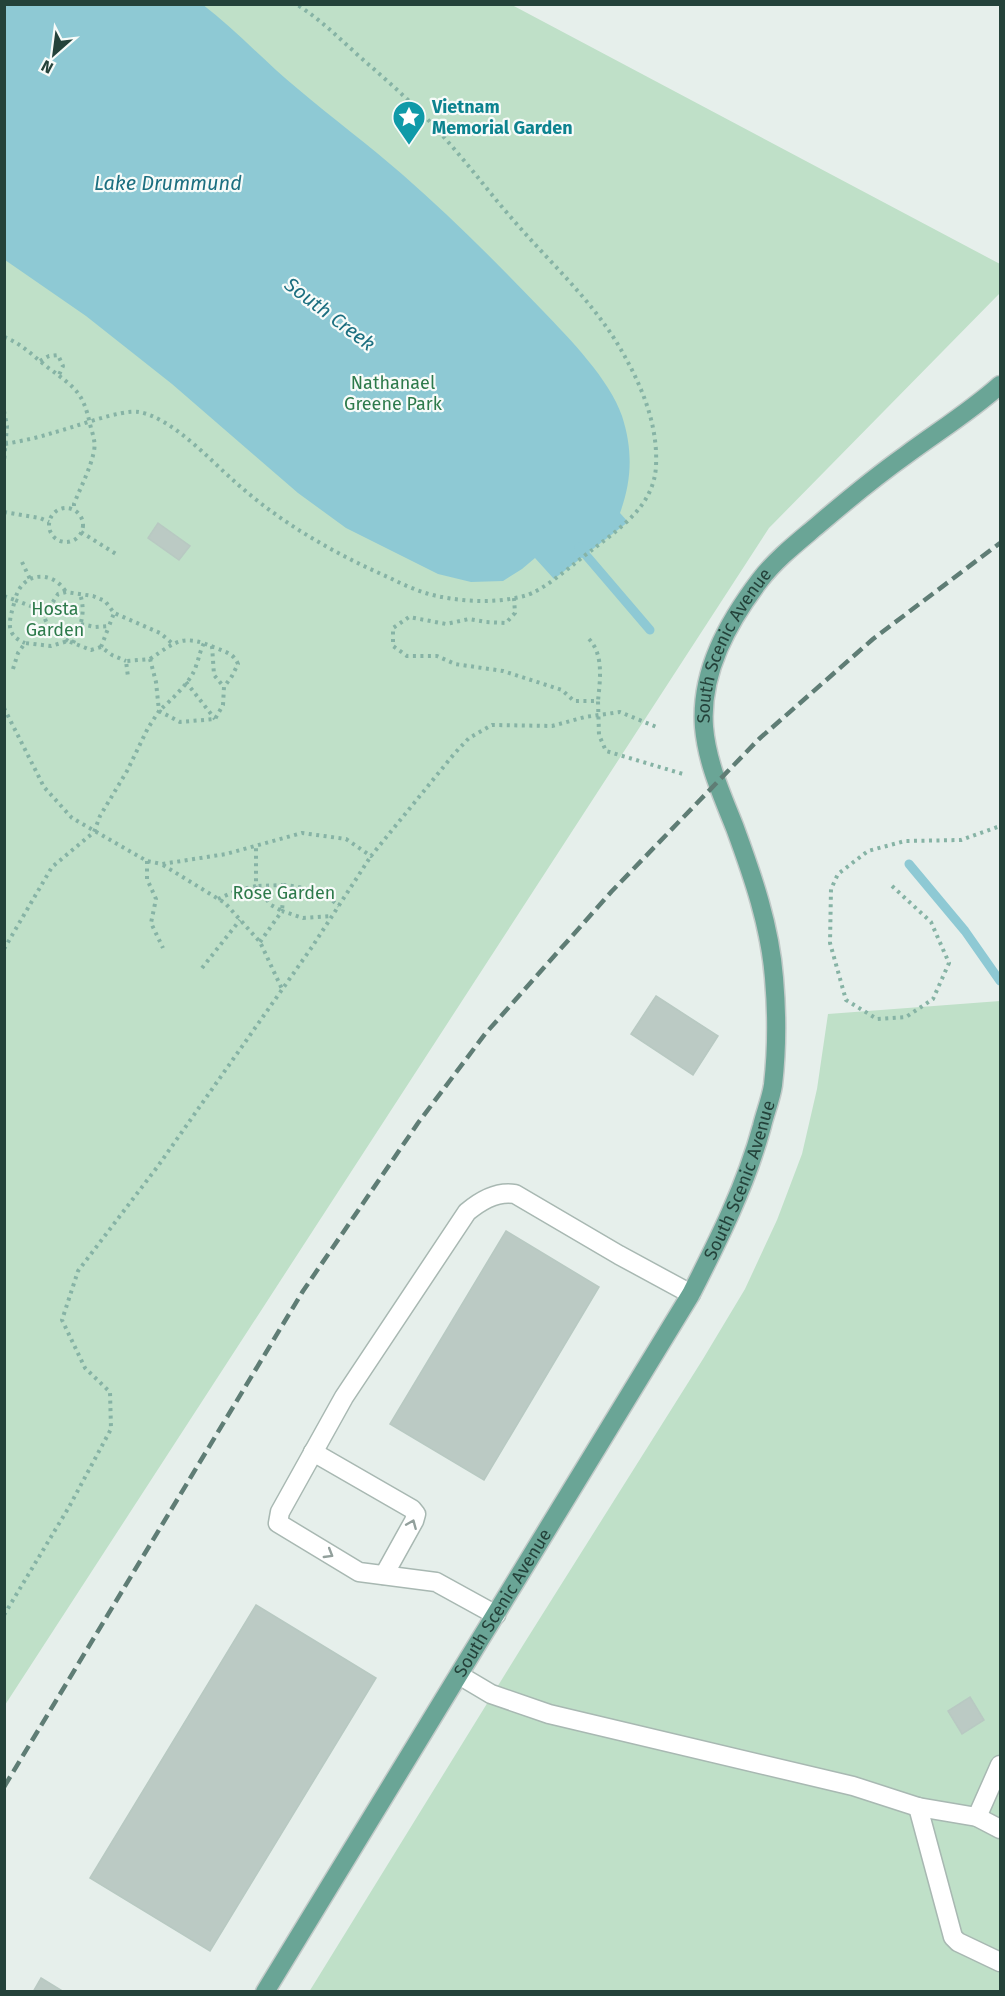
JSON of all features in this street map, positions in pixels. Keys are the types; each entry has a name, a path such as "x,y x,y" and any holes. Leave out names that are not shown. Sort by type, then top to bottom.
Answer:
{"main road":[{"name":"South Scenic Avenue","path":"265,1992 692,1294 715,1249 753,1156 772,1086 776,1014 770,945 763,913 750,868 717,784 706,744 704,706 711,666 728,628 760,580 779,559 851,497 1000,385"}],"lane":[{"path":"495,1615 436,1582 359,1572 278,1523 279,1512 344,1397 467,1212 477,1203 505,1192 515,1194 692,1294"},
{"path":"313,1452 412,1509 416,1514 384,1575"},
{"path":"459,1675 491,1694 549,1714 853,1786 918,1807 977,1817 1000,1828"},
{"path":"977,1817 1000,1765"},
{"path":"918,1807 953,1937 958,1942 1000,1962"}],"path":[{"path":"5,444 122,413 137,412 169,426 195,445 244,490 298,530 346,557 410,587 439,597 480,601 529,595 554,579 628,522 643,504 652,487 656,468 656,445 649,411 638,382 623,353 596,310 514,221 447,140 397,88 315,16 296,4"},
{"path":"4,337 21,345 59,375 84,399 94,450 90,467 74,504 74,510"},
{"path":"40,361 49,356 58,355 63,366 59,375"},
{"path":"4,411 7,426 4,462"},
{"path":"64,508 74,510 82,519 81,532 72,540 64,541 54,537 50,531 49,522 53,514 64,508"},
{"path":"4,512 40,518 49,522"},
{"path":"81,532 116,554"},
{"path":"22,562 30,579"},
{"path":"66,592 60,582 47,577 25,581 18,588 10,623 11,633 15,639 25,643 51,646 70,642 81,624 83,613 80,594"},
{"path":"101,647 91,650 70,642 48,627 44,616 58,594 66,592 80,594 105,601 114,613 160,633 173,644"},
{"path":"4,596 46,612"},
{"path":"514,598 515,613 506,623 469,619 446,624 409,617 393,628 393,646 407,656 437,656 455,664 502,671 562,690 574,701 598,700"},
{"path":"101,647 114,613"},
{"path":"81,624 108,627"},
{"path":"101,647 126,662 150,659 173,644 195,639 228,652 236,658 238,664 224,687 223,705 215,719"},
{"path":"589,639 596,646 601,673 598,735 606,751 683,774"},
{"path":"13,669 18,653 25,643"},
{"path":"4,949 52,867 94,832 100,816 127,771 148,728 159,711 186,682 196,667 197,657 204,643"},
{"path":"212,646 214,675 224,687"},
{"path":"150,659 156,682 159,711"},
{"path":"126,662 128,677"},
{"path":"186,682 215,719"},
{"path":"4,708 44,787 72,818 147,861 162,864 226,854 302,833 346,839 371,856"},
{"path":"159,711 180,722 215,719"},
{"path":"4,1615 69,1507 111,1430 110,1392 85,1368 62,1320 78,1271 158,1166 339,906 371,856 454,754 469,738 492,725 552,726 620,712 659,728"},
{"path":"892,886 931,922 949,963 933,999 906,1017 877,1019 846,1000 830,943 831,889 838,874 868,851 905,841 961,840 1000,826"},
{"path":"256,845 256,886 271,905 303,918 332,916"},
{"path":"147,861 147,879 156,899 151,923 163,948"},
{"path":"162,864 225,903 260,942 282,988"},
{"path":"260,942 282,911 284,885"},
{"path":"219,899 238,890 256,886 303,886 333,900 339,906"},
{"path":"202,968 240,920"}],"green space":[{"name":"Nathanael Greene Park","path":"5,5 512,5 1000,264 1000,293 769,528 5,1705"},
{"path":"1000,1001 1000,1991 309,1992 745,1289 777,1220 802,1154 817,1089 828,1014"}],"water":[{"name":"Lake Drummund","path":"202,4 286,79 403,175 457,225 565,334 608,388 622,416 628,441 629,477 620,513 628,522 554,579 535,558 503,581 471,582 438,574 346,528 298,493 172,384 86,316 5,260 5,5"}],"building":[{"path":"158,523 190,546 179,560 148,538"},
{"path":"656,996 718,1036 693,1075 631,1034"},
{"path":"506,1231 599,1287 484,1480 390,1424"},
{"path":"256,1605 376,1678 210,1951 90,1878"},
{"path":"970,1697 984,1720 962,1734 948,1711"},
{"path":"41,1978 64,1992 33,1992"}],"waterway":[{"name":"South Creek","path":"579,547 650,630"},
{"name":"South Creek","path":"909,864 965,931 1000,981"}],"railway":[{"path":"4,1787 303,1291 418,1123 485,1034 612,891 759,739 873,639 1000,543"}],"place":[{"name":"Vietnam Memorial Garden","path":"409,146"}],"park label":[{"name":"Hosta Garden","path":"55,619"},
{"name":"Rose Garden","path":"284,893"}]}
